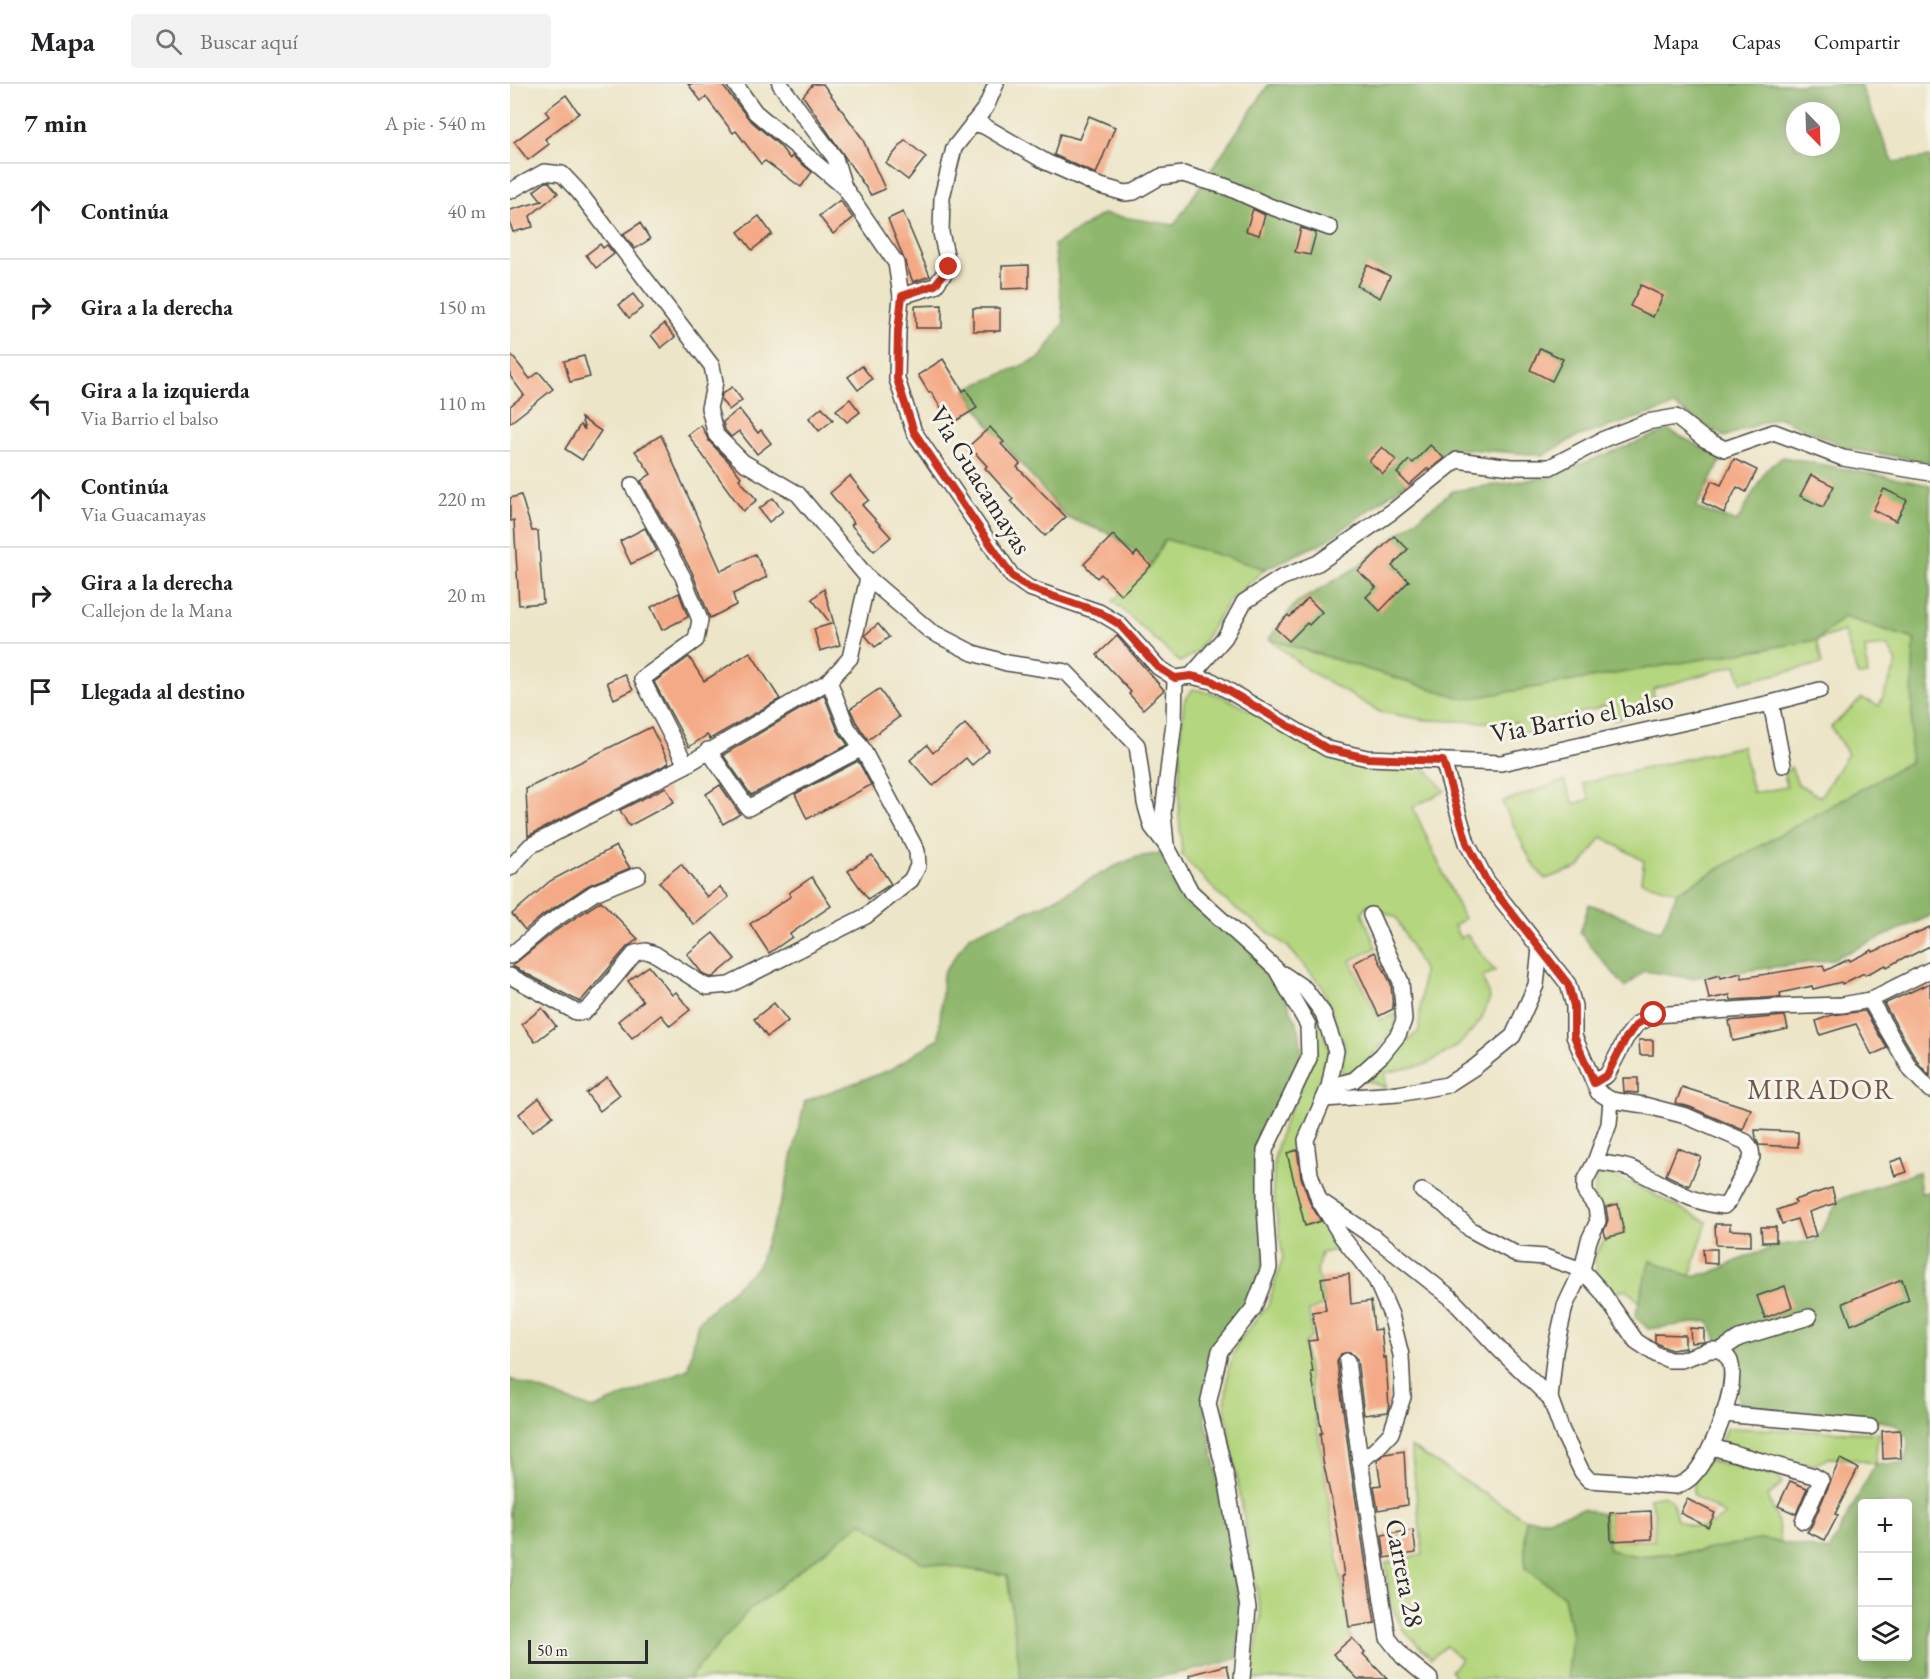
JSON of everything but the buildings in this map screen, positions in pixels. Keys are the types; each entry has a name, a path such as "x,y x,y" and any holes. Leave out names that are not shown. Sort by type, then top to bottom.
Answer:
{"street":[{"name":"Via Guacamayas","path":"735,84 755,112 844,188 896,263 902,296 898,331 897,379 914,432 1012,576 1029,588 1099,612 1119,624 1158,667 1175,678"},
{"path":"780,84 835,159 844,188"},
{"path":"902,296 935,285 949,267 941,232 942,197 954,148 986,107 996,84"},
{"path":"974,123 984,126 1046,162 1097,185 1125,193 1134,192 1160,177 1183,174 1227,187 1269,206 1330,228"},
{"path":"510,191 544,172 562,174 578,191 712,366 715,382 709,408 716,435 743,462 798,494 868,578 930,632 973,653 1007,663 1066,672 1137,745 1145,803 1152,827 1166,845 1191,892 1276,969 1305,989 1323,1013 1336,1051 1326,1093 1306,1140 1310,1174 1318,1200 1376,1280 1391,1316 1401,1355 1403,1397 1391,1433 1375,1450 1360,1461"},
{"path":"1166,845 1163,813 1174,722 1175,678 1191,676 1225,637 1244,602 1281,578 1318,563 1394,511 1457,460 1511,467 1550,467 1604,439 1647,422 1676,417 1704,439 1725,449 1774,432 1843,458 1930,473"},
{"path":"632,485 683,577 700,620 696,640 642,679 686,765"},
{"path":"510,868 530,846 686,765 829,681 850,658 868,578"},
{"name":"Via Barrio el balso","path":"1191,676 1212,681 1328,749 1367,758 1501,763 1820,690"},
{"path":"510,976 576,1012 584,1012 591,1006 635,953 646,951 655,954 707,987 729,985 866,916 911,880 918,866 917,851 862,748 847,727 829,681"},
{"path":"1770,703 1784,765"},
{"path":"708,750 748,808 862,748"},
{"path":"1443,761 1467,843 1486,880 1568,984 1574,1006 1574,1036 1598,1092 1611,1100 1686,1116 1746,1142 1752,1157 1729,1201 1724,1206 1715,1206 1674,1191 1630,1168 1595,1162"},
{"path":"510,956 549,923 594,893 638,875"},
{"path":"1326,1093 1354,1080 1382,1054 1398,1035 1404,1020 1401,982 1371,915"},
{"path":"1326,1093 1398,1094 1447,1085 1475,1067 1513,1036 1536,985 1540,949"},
{"path":"1242,1679 1248,1608 1227,1477 1208,1404 1220,1351 1253,1309 1269,1268 1264,1207 1265,1150 1309,1058 1308,1024 1276,969"},
{"path":"1594,1083 1607,1075 1626,1038 1637,1024 1654,1015 1842,1005 1870,1000 1930,970"},
{"path":"1870,1000 1911,1070 1930,1090"},
{"path":"1611,1100 1609,1124 1595,1162 1585,1181 1585,1192 1596,1208 1598,1221 1589,1240 1582,1270 1565,1306 1555,1351 1551,1398 1562,1431 1582,1472 1589,1480 1676,1486 1686,1482 1695,1474 1712,1447 1732,1379 1729,1360 1721,1350"},
{"path":"1422,1191 1443,1204 1471,1230 1518,1255 1545,1257 1582,1270 1602,1292 1636,1341 1669,1360 1681,1360 1710,1350 1721,1350 1739,1338 1809,1317"},
{"path":"1318,1200 1378,1240 1450,1297 1501,1351 1551,1398"},
{"name":"Carrera 28","path":"1347,1361 1388,1638 1403,1658 1430,1679"},
{"path":"1723,1414 1870,1427"},
{"path":"1712,1447 1814,1476 1821,1480 1803,1521"}],"green space":[{"path":"1269,84 1860,84 1893,162 1930,157 1930,462 1850,449 1778,417 1724,437 1675,406 1576,437 1544,455 1454,448 1326,541 1265,569 1165,539 1151,566 1113,535 1066,517 990,427 966,389 1040,358 1064,323 1054,245 1103,214 1174,225"},
{"path":"1668,430 1722,458 1696,508 1737,522 1767,468 1783,457 1930,485 1930,916 1830,960 1690,978 1644,971 1625,987 1580,933 1589,904 1661,931 1677,892 1910,762 1914,639 1844,617 1817,640 1465,699 1269,639 1295,604 1354,569 1453,491 1548,477"},
{"path":"1169,531 1265,569 1227,603 1197,652 1180,662 1113,601 1151,566"},
{"path":"1844,617 1914,639 1911,762 1677,892 1641,881 1644,861 1602,837 1580,867 1545,879 1531,861 1502,802 1564,781 1574,804 1590,799 1583,783 1742,746 1753,793 1787,787 1784,774 1791,767 1798,784 1820,797 1848,754 1831,727 1862,698 1879,706 1897,663 1888,646 1865,648 1868,675 1858,676 1844,631 1817,640 1822,664 1741,682 1736,665 1653,689 1655,707 1614,720 1605,706 1553,720 1552,727 1518,735 1517,723 1426,720 1380,712 1306,669 1269,639 1465,699 1816,640"},
{"path":"1193,689 1222,696 1354,765 1425,768 1445,791 1413,807 1464,919 1454,926 1460,938 1467,935 1495,971 1482,977 1490,998 1481,1020 1458,1046 1427,1064 1385,1073 1386,1088 1363,1079 1419,1031 1423,970 1396,917 1367,905 1362,912 1376,948 1350,961 1380,1020 1397,1014 1393,1032 1360,1069 1341,1075 1345,1046 1322,986 1288,947 1222,898 1182,855 1179,815 1180,742 1184,701"},
{"path":"1163,853 1248,946 1257,963 1283,992 1299,1029 1303,1062 1267,1128 1257,1173 1265,1253 1262,1269 1245,1306 1208,1353 1205,1417 1226,1514 1241,1613 1238,1658 1204,1668 1148,1679 1021,1679 1007,1575 921,1562 862,1522 748,1611 688,1679 510,1679 510,1379 593,1409 688,1369 698,1322 758,1266 784,1193 805,1101 892,1069 939,1038 943,974 969,936 1047,903 1113,867 1137,857"},
{"path":"1291,977 1314,1003 1329,1048 1326,1080 1314,1101 1301,1139 1304,1172 1293,1174 1306,1225 1323,1221 1342,1249 1321,1253 1317,1271 1325,1305 1309,1311 1312,1336 1304,1344 1352,1646 1377,1679 1251,1679 1261,1616 1225,1409 1228,1371 1237,1344 1268,1305 1283,1257 1273,1193 1274,1160 1282,1128 1317,1052 1312,1021"},
{"path":"1918,1172 1921,1193 1930,1192 1930,1679 1570,1679 1568,1674 1572,1636 1564,1596 1525,1568 1525,1519 1548,1519 1582,1509 1603,1514 1609,1550 1638,1556 1694,1552 1763,1539 1829,1551 1875,1464 1905,1463 1909,1439 1896,1424 1849,1415 1762,1411 1738,1405 1736,1361 1718,1342 1709,1321 1648,1329 1635,1316 1650,1260 1690,1276 1711,1273 1780,1245 1815,1241 1840,1199"},
{"path":"1602,1173 1642,1189 1707,1222 1690,1276 1650,1260 1639,1302 1627,1289 1607,1296 1601,1289 1594,1256 1606,1238 1624,1233 1618,1204 1599,1209 1594,1198 1596,1178"},
{"path":"1726,1428 1878,1433 1875,1464 1854,1459 1828,1458 1816,1464 1798,1465 1721,1443"},
{"path":"1411,1447 1525,1519 1525,1568 1564,1596 1572,1636 1568,1674 1570,1679 1456,1679 1451,1671 1461,1659 1446,1646 1431,1658 1404,1631 1390,1603 1386,1563 1423,1554"},
{"path":"1704,1459 1779,1477 1782,1483 1768,1497 1777,1518 1781,1543 1638,1556 1609,1550 1603,1514 1610,1513 1611,1540 1654,1541 1655,1513 1649,1498 1663,1495 1672,1501 1677,1520 1691,1526 1707,1526 1725,1515 1693,1495 1693,1487"},
{"path":"861,1522 921,1562 1007,1575 1021,1679 688,1679 748,1611"}],"district":[{"name":"MIRADOR","path":"1821,1089"}],"route":[{"path":"949,267 935,285 902,296 898,331 897,379 914,432 1012,576 1029,588 1099,612 1119,624 1158,667 1175,678 1191,676 1212,681 1328,749 1367,758 1443,761 1467,843 1486,880 1568,984 1574,1006 1574,1036 1594,1083 1607,1075 1626,1038 1637,1024 1654,1015"}]}
